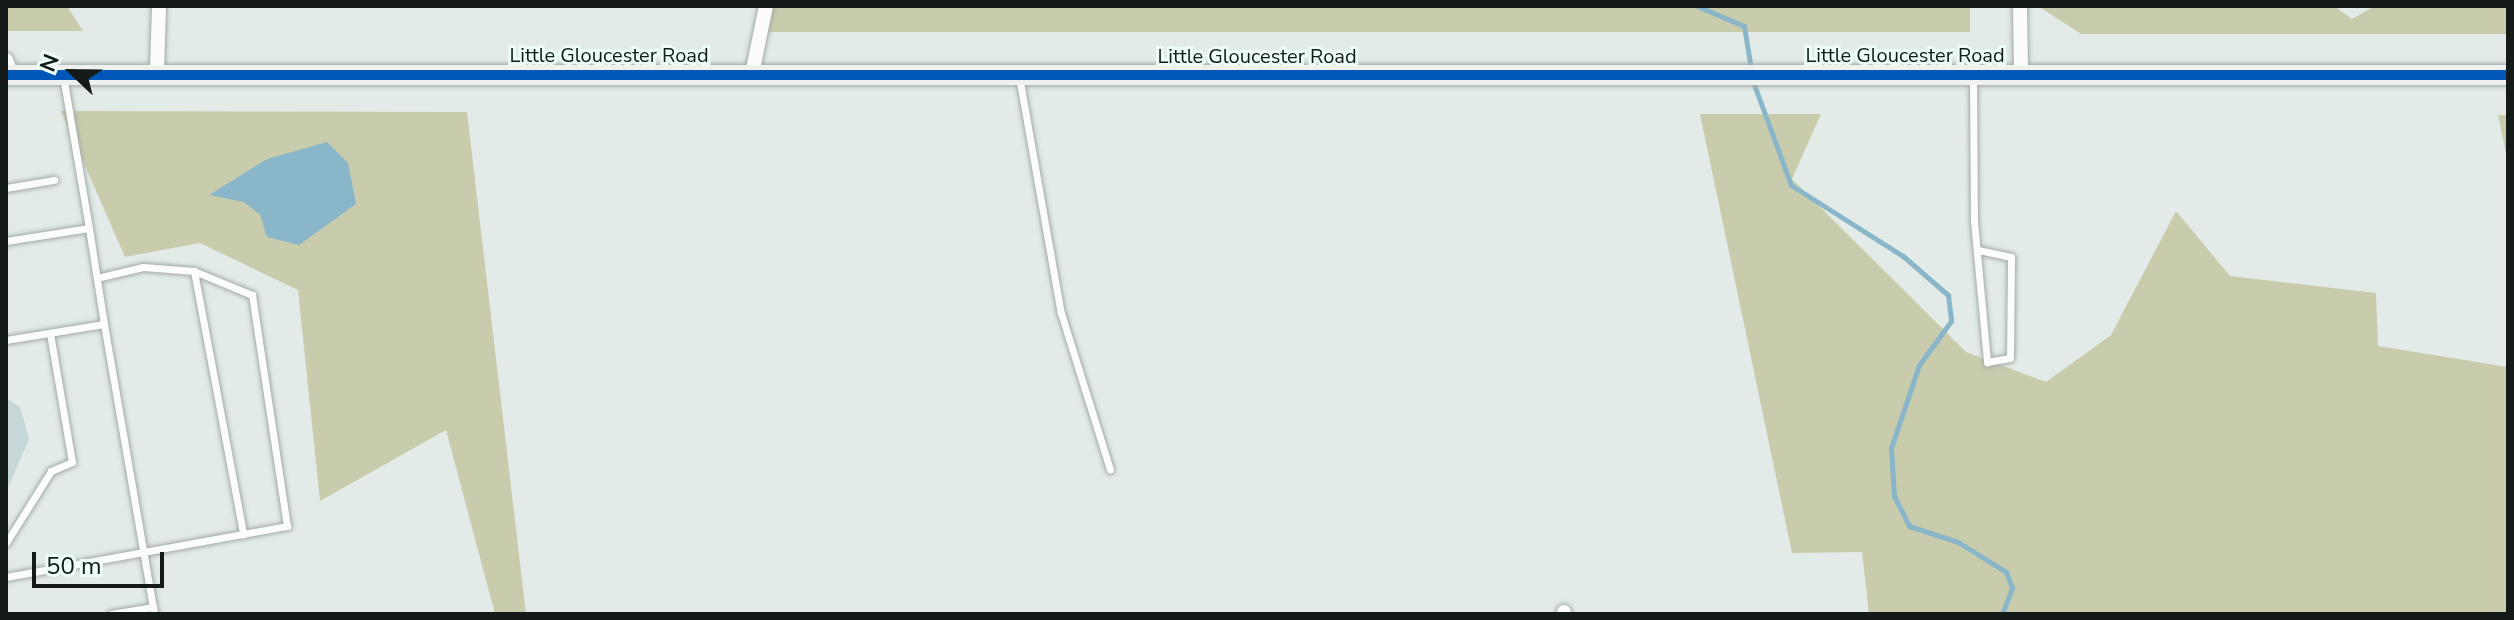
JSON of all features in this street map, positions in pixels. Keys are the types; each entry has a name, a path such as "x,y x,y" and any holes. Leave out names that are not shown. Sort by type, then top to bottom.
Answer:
{"street":[{"path":"157,71 159,6"},
{"path":"752,74 766,6"},
{"path":"2020,6 2021,73"},
{"name":"Little Gloucester Road","path":"8,70 63,74 157,71 2508,75"}],"lane":[{"path":"1973,73 1978,250 1982,358 1987,362 2010,358 2011,257 1978,250"},
{"path":"63,74 153,611 111,614"},
{"path":"1019,74 1061,313 1110,469"},
{"path":"6,188 54,180"},
{"path":"6,241 89,228"},
{"path":"6,577 287,526 252,295 194,271 143,267 97,278"},
{"path":"194,271 243,534"},
{"path":"6,340 104,324"},
{"path":"6,543 51,471 72,462 50,333"}],"green space":[{"path":"6,6 67,6 83,31 6,31"},
{"path":"768,6 1970,6 1970,32 768,32"},
{"path":"2038,6 2334,6 2352,19 2375,6 2508,6 2508,34 2081,34"},
{"path":"61,111 467,112 526,614 495,614 446,430 320,501 298,290 200,243 125,257"},
{"path":"1700,114 1821,114 1792,179 1966,352 2046,382 2111,335 2176,211 2230,276 2376,293 2378,346 2508,367 2508,614 1869,614 1862,552 1792,553"},
{"path":"2498,115 2508,115 2508,163"}],"water":[{"path":"327,142 348,163 356,204 299,245 267,237 260,215 244,202 209,195 267,159"}],"building":[{"path":"6,398 20,407 29,439 6,492"}],"waterway":[{"path":"1697,6 1744,26 1751,69"},
{"path":"1752,79 1791,185 1903,256 1948,295 1951,321 1919,365 1891,448 1894,496 1909,526 1958,542 2006,572 2012,588 2002,614"}],"cycle path":[{"path":"6,75 2508,75"}]}
